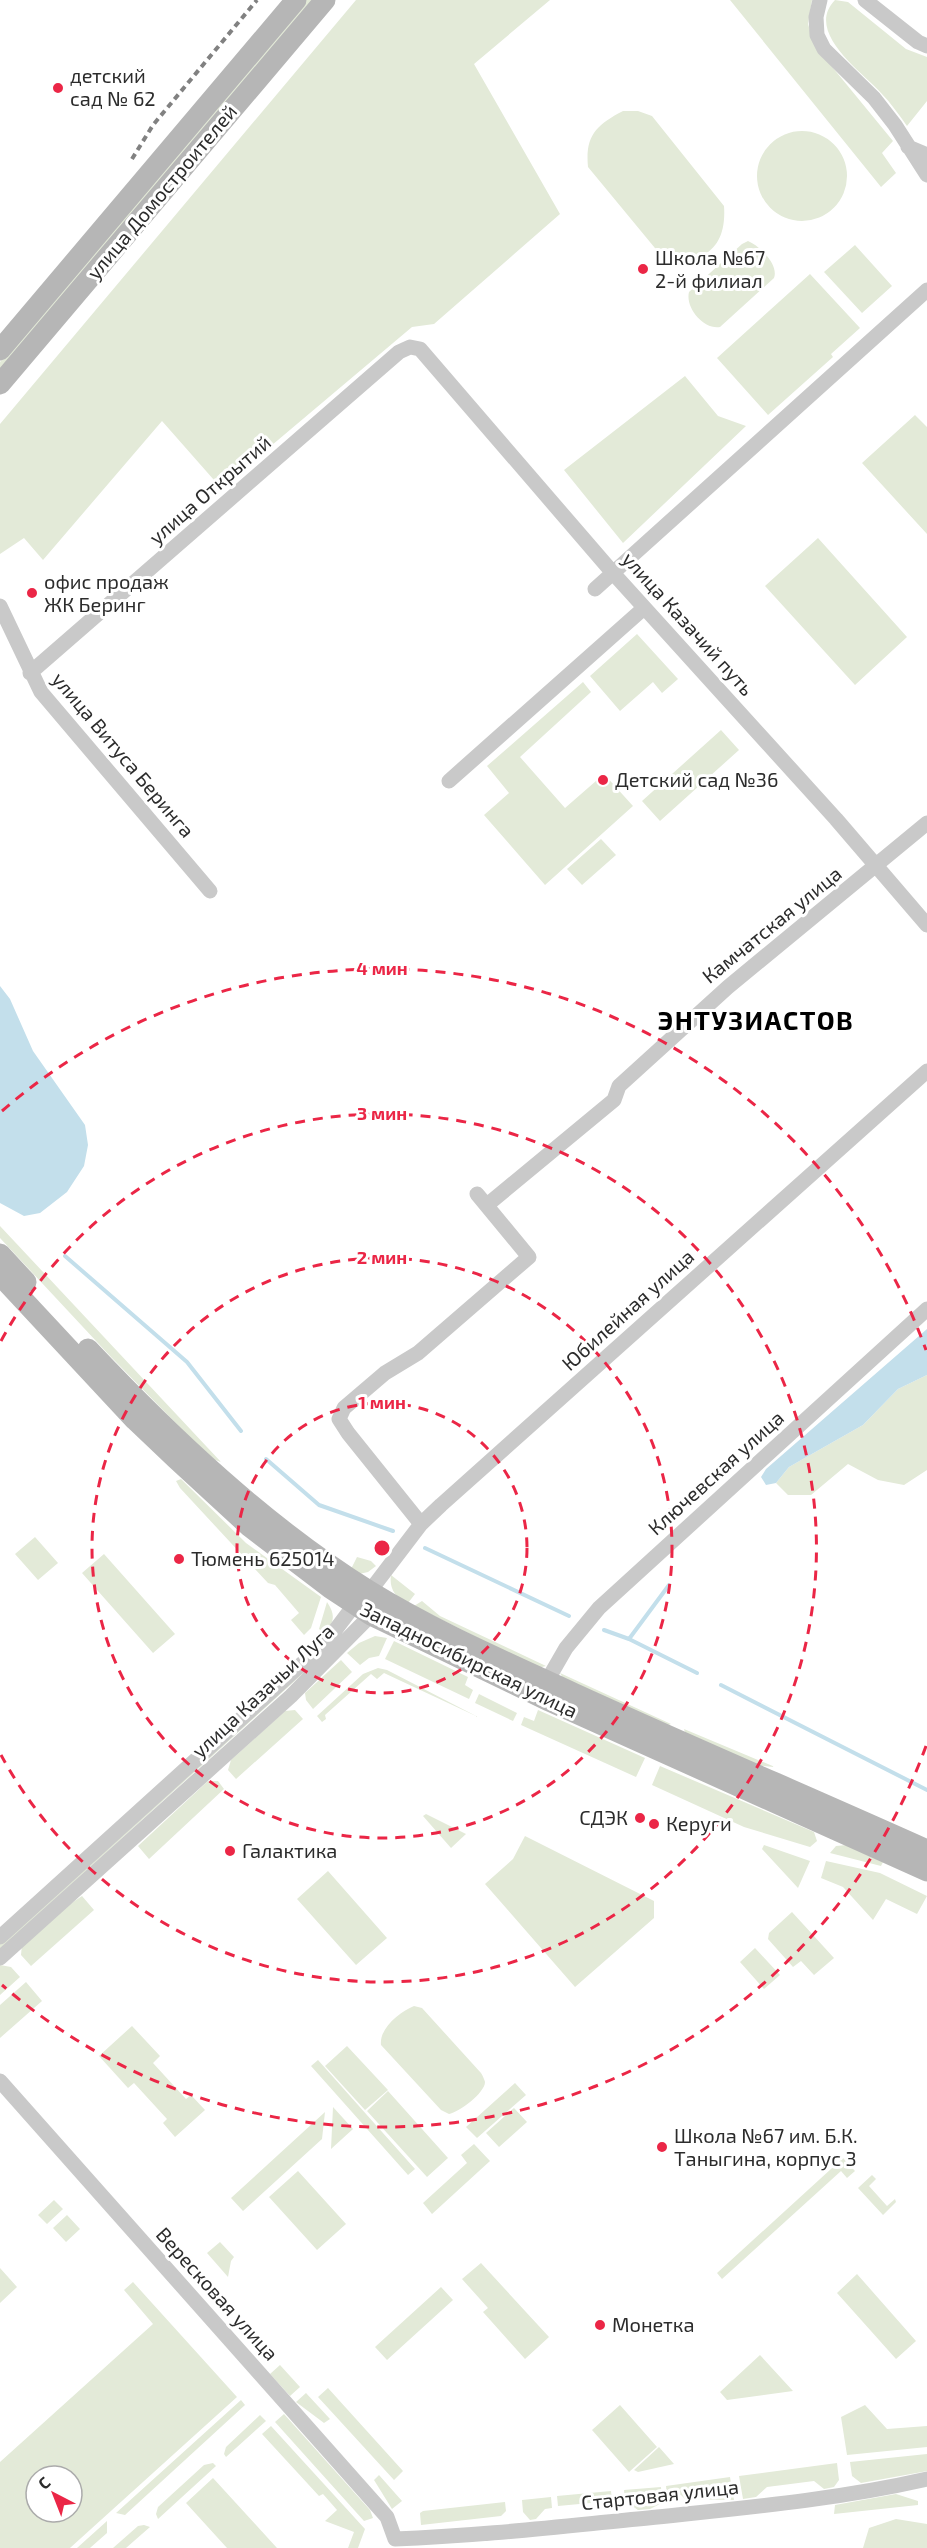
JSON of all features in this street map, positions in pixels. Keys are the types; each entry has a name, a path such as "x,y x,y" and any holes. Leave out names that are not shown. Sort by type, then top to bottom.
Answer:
{"main road":[{"name":"улица Домостроителей","path":"0,350 296,0"},
{"name":"улица Домостроителей","path":"0,384 325,0"},
{"name":"Западносибирская улица","path":"0,1254 152,1415 245,1500 365,1604 465,1644 670,1738 927,1849"},
{"name":"Западносибирская улица","path":"0,1275 135,1420 250,1527 365,1604 549,1701 927,1871"}],"street":[{"path":"820,0 816,17 817,35 824,49 874,98 927,175"},
{"path":"865,0 918,42 927,46"},
{"path":"908,147 927,155"},
{"path":"595,589 927,290"},
{"name":"улица Открытий","path":"30,673 399,352 410,347 420,349"},
{"name":"улица Казачий путь","path":"420,349 612,573 877,866 927,925"},
{"name":"улица Витуса Беринга","path":"0,606 41,692 210,891"},
{"path":"449,781 644,608"},
{"name":"Камчатская улица","path":"421,1524 339,1419 344,1408 385,1373 418,1353 529,1257 482,1200 614,1100 619,1086 728,987 927,823"},
{"name":"Юбилейная улица","path":"365,1604 421,1524 441,1505 927,1071"},
{"name":"Ключевская улица","path":"547,1681 566,1648 599,1608 927,1309"},
{"name":"улица Казачьи Луга","path":"0,1937 314,1654 365,1604"},
{"name":"улица Казачьи Луга","path":"0,1958 291,1696 365,1604"},
{"name":"Вересковая улица","path":"0,2081 387,2517 392,2544"},
{"name":"Стартовая улица","path":"392,2544 741,2508 849,2494 927,2479"}],"green space":[{"path":"306,0 316,0 0,372 0,362"},
{"path":"356,0 550,0 474,64 560,214 434,324 412,327 221,488 162,421 43,560 24,538 0,554 0,424"},
{"path":"730,0 812,0 808,24 815,46 893,141 882,153 896,173 881,187"},
{"path":"835,0 848,2 906,49 927,57 927,101 907,126 888,101 839,51 831,38 826,25 827,12"},
{"path":"623,111 638,111 652,116 724,206 722,233 710,251 691,259 664,259 588,167 588,147 594,133 606,121"},
{"path":"802,131 819,134 834,144 844,159 847,176 844,193 834,208 819,218 802,221 785,218 770,208 760,193 757,176 760,159 770,144 785,134"},
{"path":"748,241 767,256 774,267 774,278 720,327 708,325 693,311 689,292"},
{"path":"855,245 892,286 862,313 824,272"},
{"path":"810,274 860,328 831,354 833,357 768,415 717,358"},
{"path":"685,376 718,416 746,426 623,543 564,470"},
{"path":"915,415 927,427 927,534 862,463"},
{"path":"818,538 907,637 855,685 765,586"},
{"path":"637,634 678,679 662,693 653,682 620,711 590,676"},
{"path":"583,682 591,692 520,757 565,808 604,774 633,806 545,885 484,815 509,793 487,766"},
{"path":"721,730 739,750 660,821 642,801"},
{"path":"601,839 616,855 582,885 567,869"},
{"path":"0,1226 221,1462 210,1458 110,1356 0,1238"},
{"path":"927,1375 927,1470 904,1485 878,1480 848,1464 811,1495 788,1495 776,1483 789,1467 863,1425 898,1389"},
{"path":"181,1479 246,1543 321,1597 311,1628 304,1635 291,1620 299,1613 275,1585 268,1583 180,1488 176,1481"},
{"path":"35,1537 58,1563 38,1580 15,1554"},
{"path":"104,1554 175,1634 153,1653 82,1573"},
{"path":"357,1557 371,1561 376,1566 368,1572 359,1574 351,1569"},
{"path":"391,1575 415,1594 408,1603 394,1592"},
{"path":"422,1601 440,1616 546,1666 538,1668 414,1606"},
{"path":"327,1602 333,1618 325,1634 319,1629"},
{"path":"375,1636 387,1638 379,1656 369,1658 360,1665 347,1653 359,1643"},
{"path":"394,1641 468,1677 465,1685 473,1690 469,1699 385,1659"},
{"path":"327,1646 330,1649 0,1949 0,1943"},
{"path":"341,1660 352,1672 313,1709 306,1700 305,1693"},
{"path":"378,1668 387,1670 478,1717 384,1673 377,1679 371,1674 325,1715 326,1719 322,1722 317,1716 363,1674"},
{"path":"560,1673 671,1724 665,1726 564,1680"},
{"path":"479,1694 517,1713 513,1721 475,1703"},
{"path":"295,1710 303,1719 236,1779 228,1770 231,1760 285,1711"},
{"path":"538,1710 645,1758 636,1777 521,1725 524,1717 534,1721"},
{"path":"684,1729 775,1767 754,1765 686,1736"},
{"path":"660,1766 814,1832 817,1841 810,1847 744,1827 652,1785"},
{"path":"208,1781 218,1781 224,1789 149,1859 138,1846"},
{"path":"426,1814 466,1834 451,1848 423,1816"},
{"path":"525,1836 654,1901 654,1918 575,1987 485,1884 513,1859"},
{"path":"764,1845 810,1861 798,1888 762,1849"},
{"path":"847,1845 883,1862 881,1866 830,1853 836,1846"},
{"path":"826,1861 880,1873 927,1896 917,1914 886,1899 873,1920 843,1887 821,1878"},
{"path":"328,1871 387,1938 356,1965 297,1899"},
{"path":"82,1896 94,1910 31,1966 21,1955 22,1944 52,1916"},
{"path":"792,1912 834,1958 814,1975 801,1961 793,1967 768,1939 769,1933"},
{"path":"755,1948 780,1975 764,1989 740,1962"},
{"path":"0,1965 11,1967 20,1977 0,1995"},
{"path":"26,1982 42,2001 0,2038 0,2005"},
{"path":"414,2006 422,2008 485,2080 481,2091 465,2106 453,2113 449,2114 441,2110 381,2045 383,2033 387,2027 397,2016"},
{"path":"132,2026 160,2056 153,2063 186,2099 191,2095 205,2110 175,2137 163,2123 167,2119 134,2083 128,2088 99,2056"},
{"path":"347,2046 388,2090 365,2110 325,2066"},
{"path":"318,2060 415,2169 408,2175 311,2066"},
{"path":"515,2083 526,2095 477,2138 466,2127"},
{"path":"388,2091 448,2158 427,2177 367,2111"},
{"path":"333,2107 353,2129 331,2149"},
{"path":"514,2108 527,2122 499,2147 486,2133"},
{"path":"325,2112 322,2139 243,2211 231,2198"},
{"path":"474,2144 490,2161 432,2214 423,2203 467,2163 461,2155"},
{"path":"843,2158 855,2171 847,2178 841,2171 722,2279 717,2273"},
{"path":"298,2171 346,2224 317,2250 269,2197"},
{"path":"872,2175 876,2179 869,2186 887,2206 895,2199 896,2202 883,2215 858,2188"},
{"path":"54,2200 63,2209 47,2224 38,2215"},
{"path":"67,2215 80,2229 66,2242 53,2228"},
{"path":"220,2242 234,2257 228,2277 207,2253"},
{"path":"481,2263 549,2337 525,2359 483,2312 488,2308 462,2279"},
{"path":"0,2268 17,2287 0,2303"},
{"path":"857,2274 916,2341 896,2359 837,2293"},
{"path":"133,2282 237,2397 70,2548 0,2548 0,2462 153,2324 124,2290"},
{"path":"441,2287 453,2300 387,2360 375,2347"},
{"path":"760,2355 793,2391 727,2400 720,2392"},
{"path":"280,2365 300,2387 290,2396 270,2374"},
{"path":"328,2388 403,2471 394,2480 318,2397"},
{"path":"306,2393 330,2419 324,2423 296,2402"},
{"path":"241,2400 245,2405 125,2515 116,2513"},
{"path":"620,2405 657,2447 629,2472 592,2430"},
{"path":"865,2405 887,2429 927,2426 927,2447 847,2455 841,2417"},
{"path":"284,2414 370,2510 373,2518 364,2521 275,2422"},
{"path":"260,2415 266,2421 226,2457 224,2454 226,2447"},
{"path":"271,2426 365,2529 358,2548 348,2548 354,2532 325,2521 337,2510 323,2494 319,2496 262,2434"},
{"path":"659,2447 674,2464 638,2472 634,2470"},
{"path":"927,2454 927,2471 861,2483 852,2476 850,2462"},
{"path":"213,2463 216,2466 158,2519 156,2514 158,2507 204,2465"},
{"path":"837,2463 839,2480 834,2487 824,2489 814,2481 767,2487 756,2497 743,2499 739,2476"},
{"path":"379,2475 402,2501 392,2509 374,2480"},
{"path":"730,2477 734,2500 685,2499 681,2495 667,2496 666,2486"},
{"path":"213,2478 277,2548 227,2548 186,2503"},
{"path":"661,2487 662,2503 650,2509 638,2510 625,2501 624,2490"},
{"path":"611,2491 612,2501 558,2506 557,2496"},
{"path":"896,2494 918,2501 918,2505 834,2514 835,2505"},
{"path":"551,2497 552,2508 545,2509 536,2519 530,2520 523,2512 522,2500"},
{"path":"505,2502 506,2511 501,2516 421,2525 420,2513 423,2511"},
{"path":"896,2519 927,2524 927,2548 863,2548 869,2528"},
{"path":"107,2521 107,2533 90,2548 77,2548"},
{"path":"138,2526 150,2527 126,2548 113,2548"}],"water":[{"path":"0,986 10,999 33,1051 85,1125 88,1145 84,1166 67,1192 40,1213 24,1216 0,1203"},
{"path":"927,1329 927,1375 898,1389 863,1425 789,1467 776,1483 766,1485 761,1477 766,1469"}],"waterway":[{"path":"65,1256 187,1362 241,1431"},
{"path":"266,1459 319,1505 393,1531"},
{"path":"425,1548 569,1616"},
{"path":"629,1639 669,1585"},
{"path":"604,1630 629,1639 697,1673"},
{"path":"721,1685 927,1790"}],"railway":[{"path":"132,159 153,125 257,0"}],"place":[{"name":"детский сад № 62","path":"58,88"},
{"name":"Школа №67 2-й филиал","path":"643,269"},
{"name":"офис продаж ЖК Беринг","path":"32,593"},
{"name":"Детский сад №36","path":"603,780"},
{"name":"Тюмень 625014","path":"179,1559"},
{"name":"СДЭК","path":"640,1818"},
{"name":"Керуги","path":"654,1824"},
{"name":"Галактика","path":"230,1851"},
{"name":"Школа №67 им. Б.К. Таныгина, корпус 3","path":"662,2147"},
{"name":"Монетка","path":"600,2325"}],"district":[{"name":"ЭНТУЗИАСТОВ","path":"756,1021"}]}
